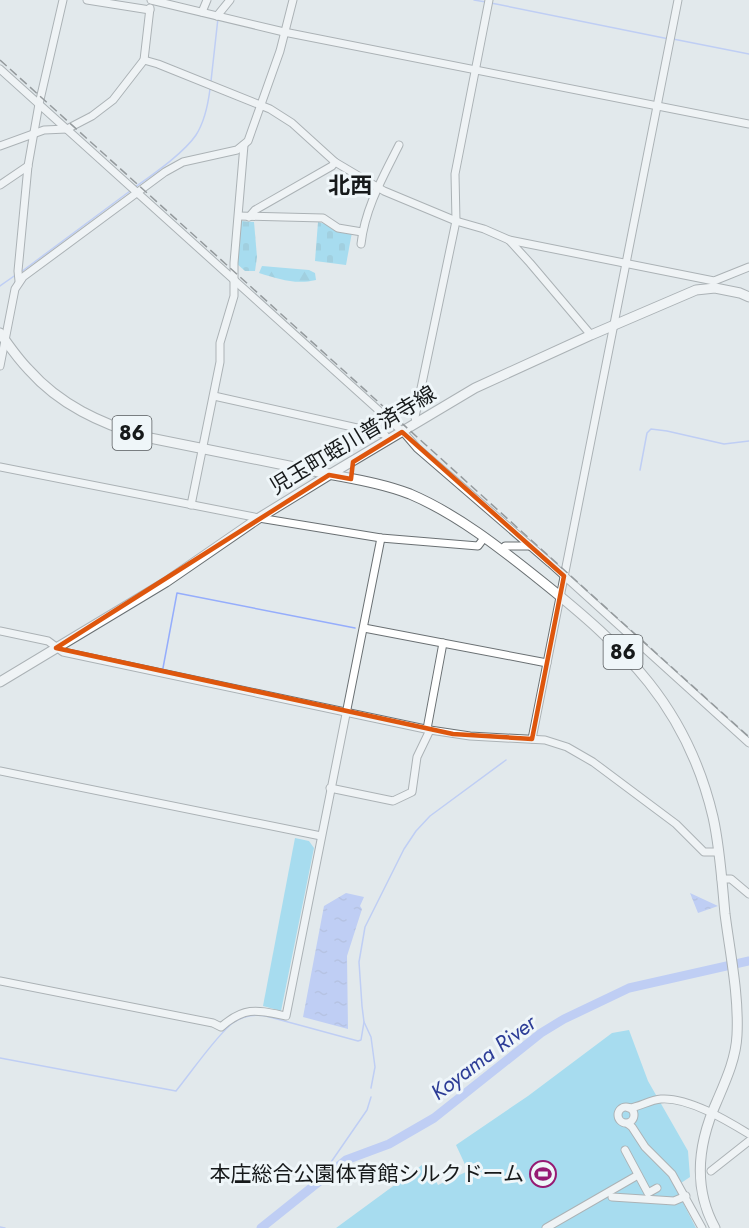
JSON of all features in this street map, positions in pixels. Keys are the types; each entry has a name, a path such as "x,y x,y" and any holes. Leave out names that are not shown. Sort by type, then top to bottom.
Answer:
{"main road":[{"name":"児玉町蛭川普済寺線","path":"0,682 166,582 259,518 475,388 696,290 715,284 749,297"},
{"name":"86","path":"3,337 28,370 62,400 80,412 114,427 145,436 360,480 409,494 436,506 502,551 560,596 600,629 628,657 661,699 682,733 701,777 713,818 719,852 737,1036 727,1077 711,1113 700,1157 702,1196 715,1228"},
{"path":"352,462 351,469 360,480"},
{"path":"297,468 306,483 300,493"}],"street":[{"path":"19,281 28,166 33,134 63,0"},
{"path":"87,0 150,10"},
{"path":"0,146 44,130 67,129 92,116 113,100 144,60 151,0 284,32 749,124"},
{"path":"202,12 207,0"},
{"path":"217,16 230,0"},
{"path":"0,366 3,337 19,281 165,172 183,162 226,153 244,145 251,135 262,105 280,51 293,0"},
{"path":"416,422 415,417 456,221 455,174 489,0"},
{"path":"532,739 678,0"},
{"path":"144,60 262,105 291,123 335,162 378,188 456,221 484,229 509,240 626,263 715,284 749,267"},
{"path":"0,69 417,448 564,576 749,743"},
{"path":"190,505 214,396 220,362 220,343 234,296 234,262 240,216 244,145"},
{"path":"361,244 362,232 378,188 399,145"},
{"path":"249,217 255,210 332,166 335,162"},
{"path":"0,185 28,166"},
{"path":"240,216 323,218 338,228 362,232"},
{"path":"509,240 591,335"},
{"path":"214,396 384,434 388,439"},
{"path":"0,467 259,518 381,538 478,546 484,538"},
{"path":"0,981 213,1023 221,1027 235,1016 248,1011 260,1010 286,1016 381,538"},
{"path":"502,551 505,546 530,546"},
{"path":"364,628 547,663"},
{"path":"0,631 48,641 63,652 429,729 471,736 551,741 585,757 683,831 704,852 719,852"},
{"path":"330,789 393,801 412,792 417,757 429,729 443,643"},
{"path":"0,771 321,836"},
{"path":"722,879 731,879 749,894"},
{"path":"702,1228 672,1174 645,1147 632,1117 650,1101 669,1099 681,1101 711,1113 749,1134"},
{"path":"711,1172 749,1141"},
{"path":"625,1150 648,1193 657,1188"},
{"path":"546,1228 638,1175"},
{"path":"612,1197 674,1201 686,1196"}],"highlighted area":[{"path":"402,432 564,576 532,739 453,734 56,648 329,475 351,479 353,462"}],"green space":[{"path":"240,221 254,222 257,257 255,271 245,271 236,263"},
{"path":"318,222 352,232 346,265 315,261"},
{"path":"262,266 309,270 315,273 316,280 294,282 280,279 259,273"},
{"path":"295,838 309,841 314,848 281,1011 263,1006"},
{"path":"629,1030 648,1081 688,1151 690,1177 675,1187 696,1228 336,1228 426,1162 438,1185 468,1171 456,1145 528,1096 612,1033"}],"water":[{"path":"346,893 364,897 347,956 348,1029 303,1017 324,906"},
{"path":"690,893 718,906 698,913"}],"waterway":[{"path":"474,0 486,2"},
{"path":"491,3 669,39"},
{"path":"211,81 218,18"},
{"path":"673,39 749,54"},
{"path":"134,188 191,142 206,113 210,89"},
{"path":"21,272 130,191"},
{"path":"0,286 17,274"},
{"path":"640,470 647,433 651,429 724,444 749,441"},
{"path":"163,668 177,593 355,628"},
{"path":"371,1088 375,1067 371,1037 364,1022 359,962 365,927 404,849 416,831 430,816 506,760"},
{"name":"Koyama River","path":"261,1228 346,1160 389,1144 434,1118 541,1033 564,1019 629,988 749,961"},
{"path":"0,1058 176,1091 227,1027 242,1018 254,1015 266,1016 358,1041 361,1040 364,1022"},
{"path":"318,1181 367,1110 371,1097"},
{"path":"0,1227 5,1228"}],"railway":[{"path":"0,60 749,737"}],"place":[{"name":"本庄総合公園体育館シルクドーム","path":"543,1174"}],"district":[{"name":"北西","path":"350,185"}]}
